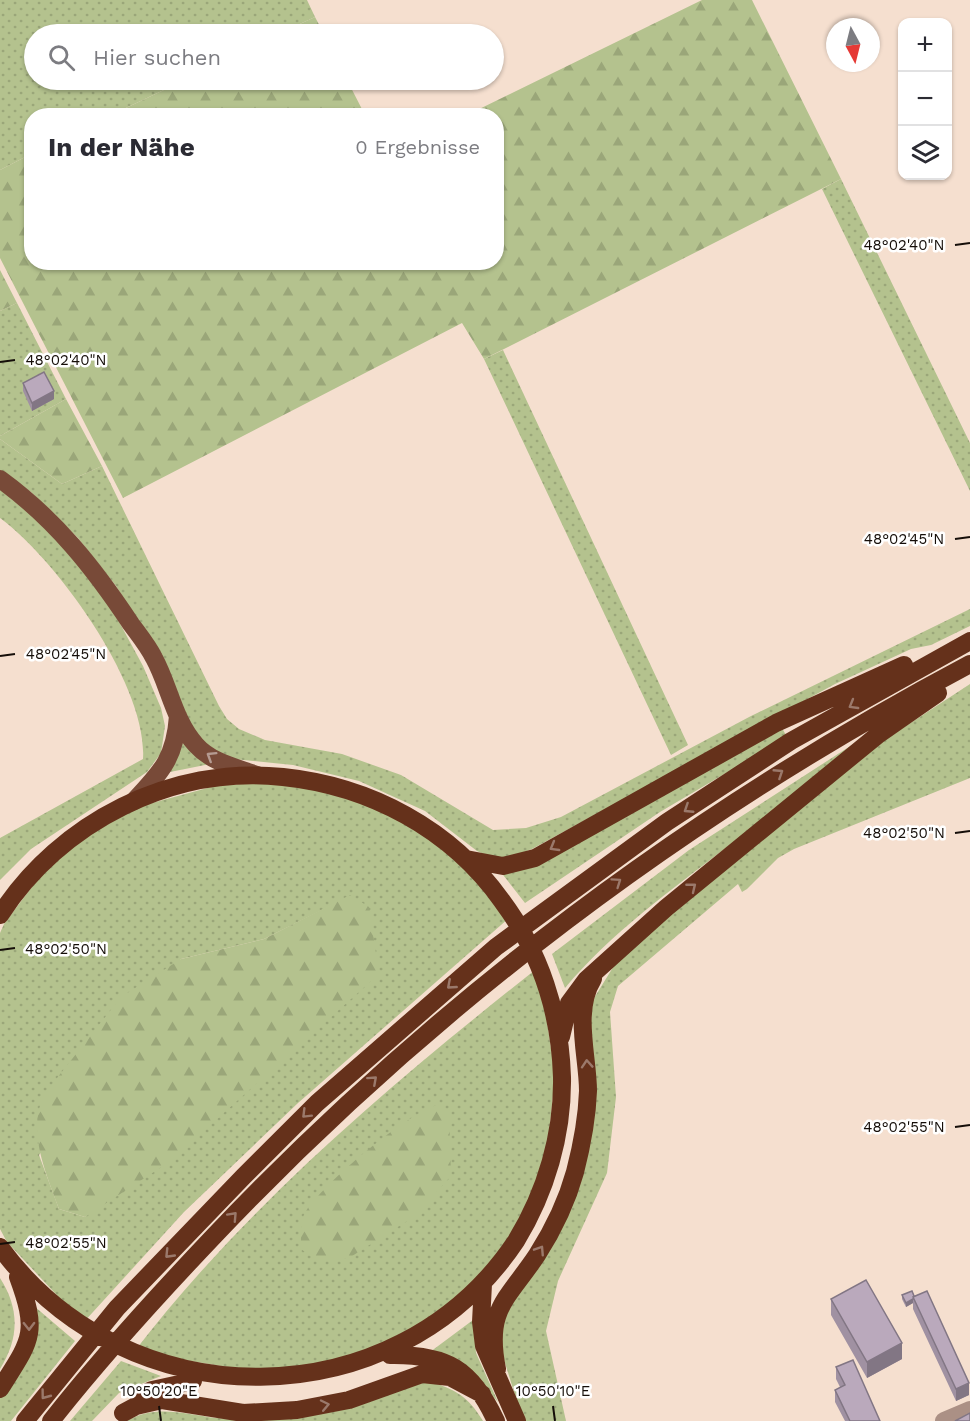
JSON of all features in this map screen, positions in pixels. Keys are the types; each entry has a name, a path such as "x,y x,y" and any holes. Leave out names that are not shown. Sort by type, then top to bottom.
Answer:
{"highway":[{"path":"25,1421 64,1370 117,1308 317,1103 496,946 667,822 791,741 970,641"},
{"path":"466,859 503,866 535,858 776,723 901,665 941,656"},
{"path":"51,1421 135,1320 327,1121 503,968 569,916 679,838 801,759 881,711 970,664"},
{"path":"560,1044 572,995 600,967 666,908 879,734 970,675"},
{"path":"0,915 23,884 60,846 104,816 134,801 195,782 260,776 314,782 362,795 407,815 466,859 499,896 526,937 545,982 560,1044 560,1109 548,1172 522,1232 483,1284 440,1324 389,1355 340,1374 298,1383 254,1386 199,1380 153,1368 106,1346 63,1317 16,1270 0,1247"},
{"path":"497,1369 493,1334 498,1310 546,1241 568,1192 579,1157 584,1136 588,1091 583,1013 590,984 600,967"},
{"path":"0,1389 19,1359 31,1331 27,1306 16,1270"},
{"path":"483,1284 482,1337 487,1354 497,1369 517,1421"},
{"path":"389,1355 413,1355 447,1362 468,1376 482,1394 496,1421"},
{"path":"119,1417 136,1406 162,1400 243,1413 297,1410 349,1400 422,1374 450,1377 482,1394"},
{"path":"119,1417 135,1398 143,1394 199,1380"}],"main road":[{"path":"0,479 27,499 72,541 110,590 153,655 178,716 195,744 206,754 260,776"},
{"path":"134,801 167,764 175,744 178,716"}],"lane":[{"path":"944,1421 970,1410"}],"green space":[{"path":"0,0 307,0 315,17 300,24 24,24 24,90 164,90 126,108 24,108 24,158 0,170"},
{"path":"702,0 752,0 841,179 484,359 462,323 123,498 0,258 0,170 24,158 24,270 504,270 504,108 481,108"},
{"path":"315,17 319,24 300,24"},
{"path":"164,90 352,90 361,108 126,108"},
{"path":"841,179 970,443 970,491 822,189"},
{"path":"0,270 17,303 0,311"},
{"path":"17,303 66,399 0,436 0,311"},
{"path":"503,350 688,745 671,755 484,359"},
{"path":"66,399 102,466 62,484 0,439 0,436"},
{"path":"0,439 62,484 102,466 219,706 227,719 239,729 265,740 342,754 401,775 493,830 526,828 561,817 751,716 970,609 970,626 931,645 911,649 835,684 532,849 511,857 493,858 477,851 425,811 359,781 293,765 223,758 193,735 138,621 116,586 78,538 31,492 0,470"},
{"path":"0,488 67,546 104,594 143,666 161,708 165,726 161,753 147,772 31,849 0,880 0,838 143,759 141,729 131,696 115,662 72,593 23,537 0,518"},
{"path":"970,684 970,778 794,849 778,858 747,889 742,892 738,884 618,986 610,1012 616,1097 607,1173 558,1281 546,1331 566,1421 523,1421 501,1350 499,1322 567,1207 591,1003 620,956 880,743"},
{"path":"782,728 787,737 660,812 525,903 500,871"},
{"path":"184,740 210,764 170,772"},
{"path":"855,743 776,809 642,913 602,949 565,988 552,954 689,850"},
{"path":"253,783 291,786 330,791 365,802 411,827 451,855 509,918 298,1103 184,1212 83,1323 7,1242 0,1229 0,933 4,924 46,868 79,841 137,807 215,786","holes":["350,896 85,1217 59,1209 39,1155 181,959 264,939"]},
{"path":"350,895 369,907 379,974 169,1162 85,1217 59,1209 44,1166 37,1135 40,1106 46,1092 121,997 181,959 264,939"},
{"path":"535,970 545,1008 555,1075 548,1144 524,1216 500,1254 427,1327 290,1377 134,1352 224,1246 323,1149 427,1057"},
{"path":"440,1104 449,1112 451,1176 415,1216 349,1258 319,1262 301,1249 303,1216 329,1185 388,1135 425,1110"},
{"path":"0,1278 11,1301 15,1324 11,1346 0,1369"},
{"path":"34,1306 75,1341 11,1421 0,1421 0,1398"},
{"path":"473,1320 476,1353 498,1402 473,1374 430,1352"},
{"path":"121,1361 161,1376 119,1393 92,1421 70,1421"},
{"path":"429,1381 460,1395 472,1405 483,1421 127,1421 148,1413 160,1412 216,1418 296,1413 351,1402"}],"building":[{"path":"44,372 54,391 32,403 23,383"},
{"path":"866,1280 902,1343 867,1362 831,1299"},
{"path":"912,1291 913,1299 906,1303 902,1295"},
{"path":"927,1291 969,1383 956,1389 913,1297"},
{"path":"853,1360 880,1421 850,1421 835,1390 845,1385 836,1367"},
{"path":"970,1413 970,1421 955,1421"}]}
